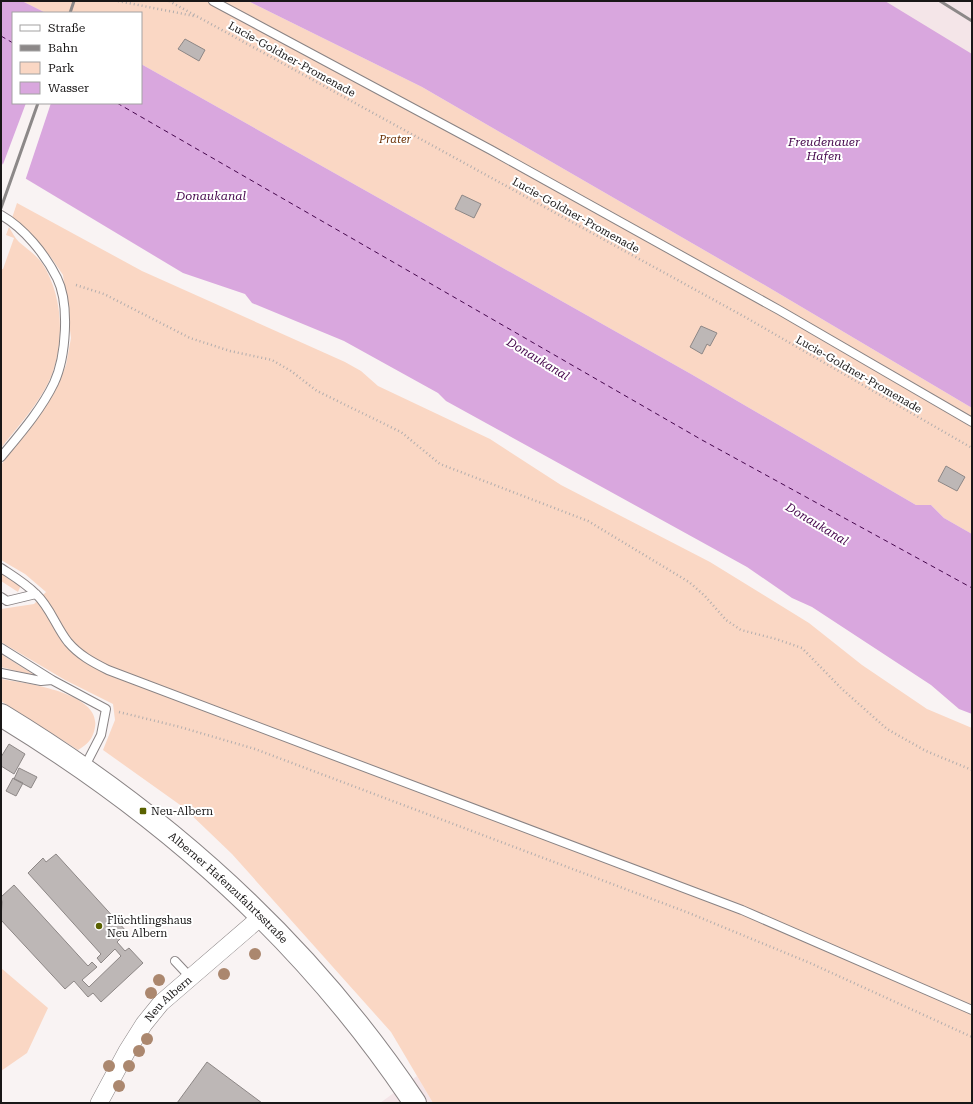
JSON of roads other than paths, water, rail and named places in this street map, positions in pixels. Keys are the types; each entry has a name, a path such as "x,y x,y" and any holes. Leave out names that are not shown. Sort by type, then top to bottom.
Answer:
{"main road":[{"name":"Alberner Hafenzufahrtsstraße","path":"1,715 84,768 175,837 262,916 304,960 355,1020 415,1103"}],"street":[{"name":"Neu Albern","path":"99,1103 144,1024 161,1003 262,916"}],"lane":[{"path":"213,1 491,150 773,306 972,422"},
{"path":"1,215 17,227 42,253 58,279 64,306 65,328 64,353 54,383 39,410 1,458"},
{"path":"1,568 21,581 36,594 52,615 68,641 86,659 108,670 742,910 972,1010"},
{"path":"1,597 7,601 36,594"},
{"path":"1,648 52,680 106,709 99,740 84,768"},
{"path":"1,673 41,681 52,680"},
{"path":"175,961 190,977"}],"water":[{"name":"Donaukanal","path":"1,1 22,1 44,12 12,12 12,104 142,104 142,65 691,374 916,505 931,505 944,518 972,534 972,714 959,709 931,685 812,607 792,598 747,567 446,401 438,393 344,341 252,303 245,294 183,273 3,165 1,161"},
{"name":"Freudenauer Hafen","path":"248,1 885,1 972,54 972,408 761,283 422,87"}],"railway":[{"path":"70,12 74,1"},
{"path":"940,1 972,21"},
{"path":"1,208 38,104"}],"place":[{"name":"Neu-Albern","path":"143,811"},
{"name":"Flüchtlingshaus Neu Albern","path":"99,926"}],"park label":[{"name":"Prater","path":"395,139"}]}
